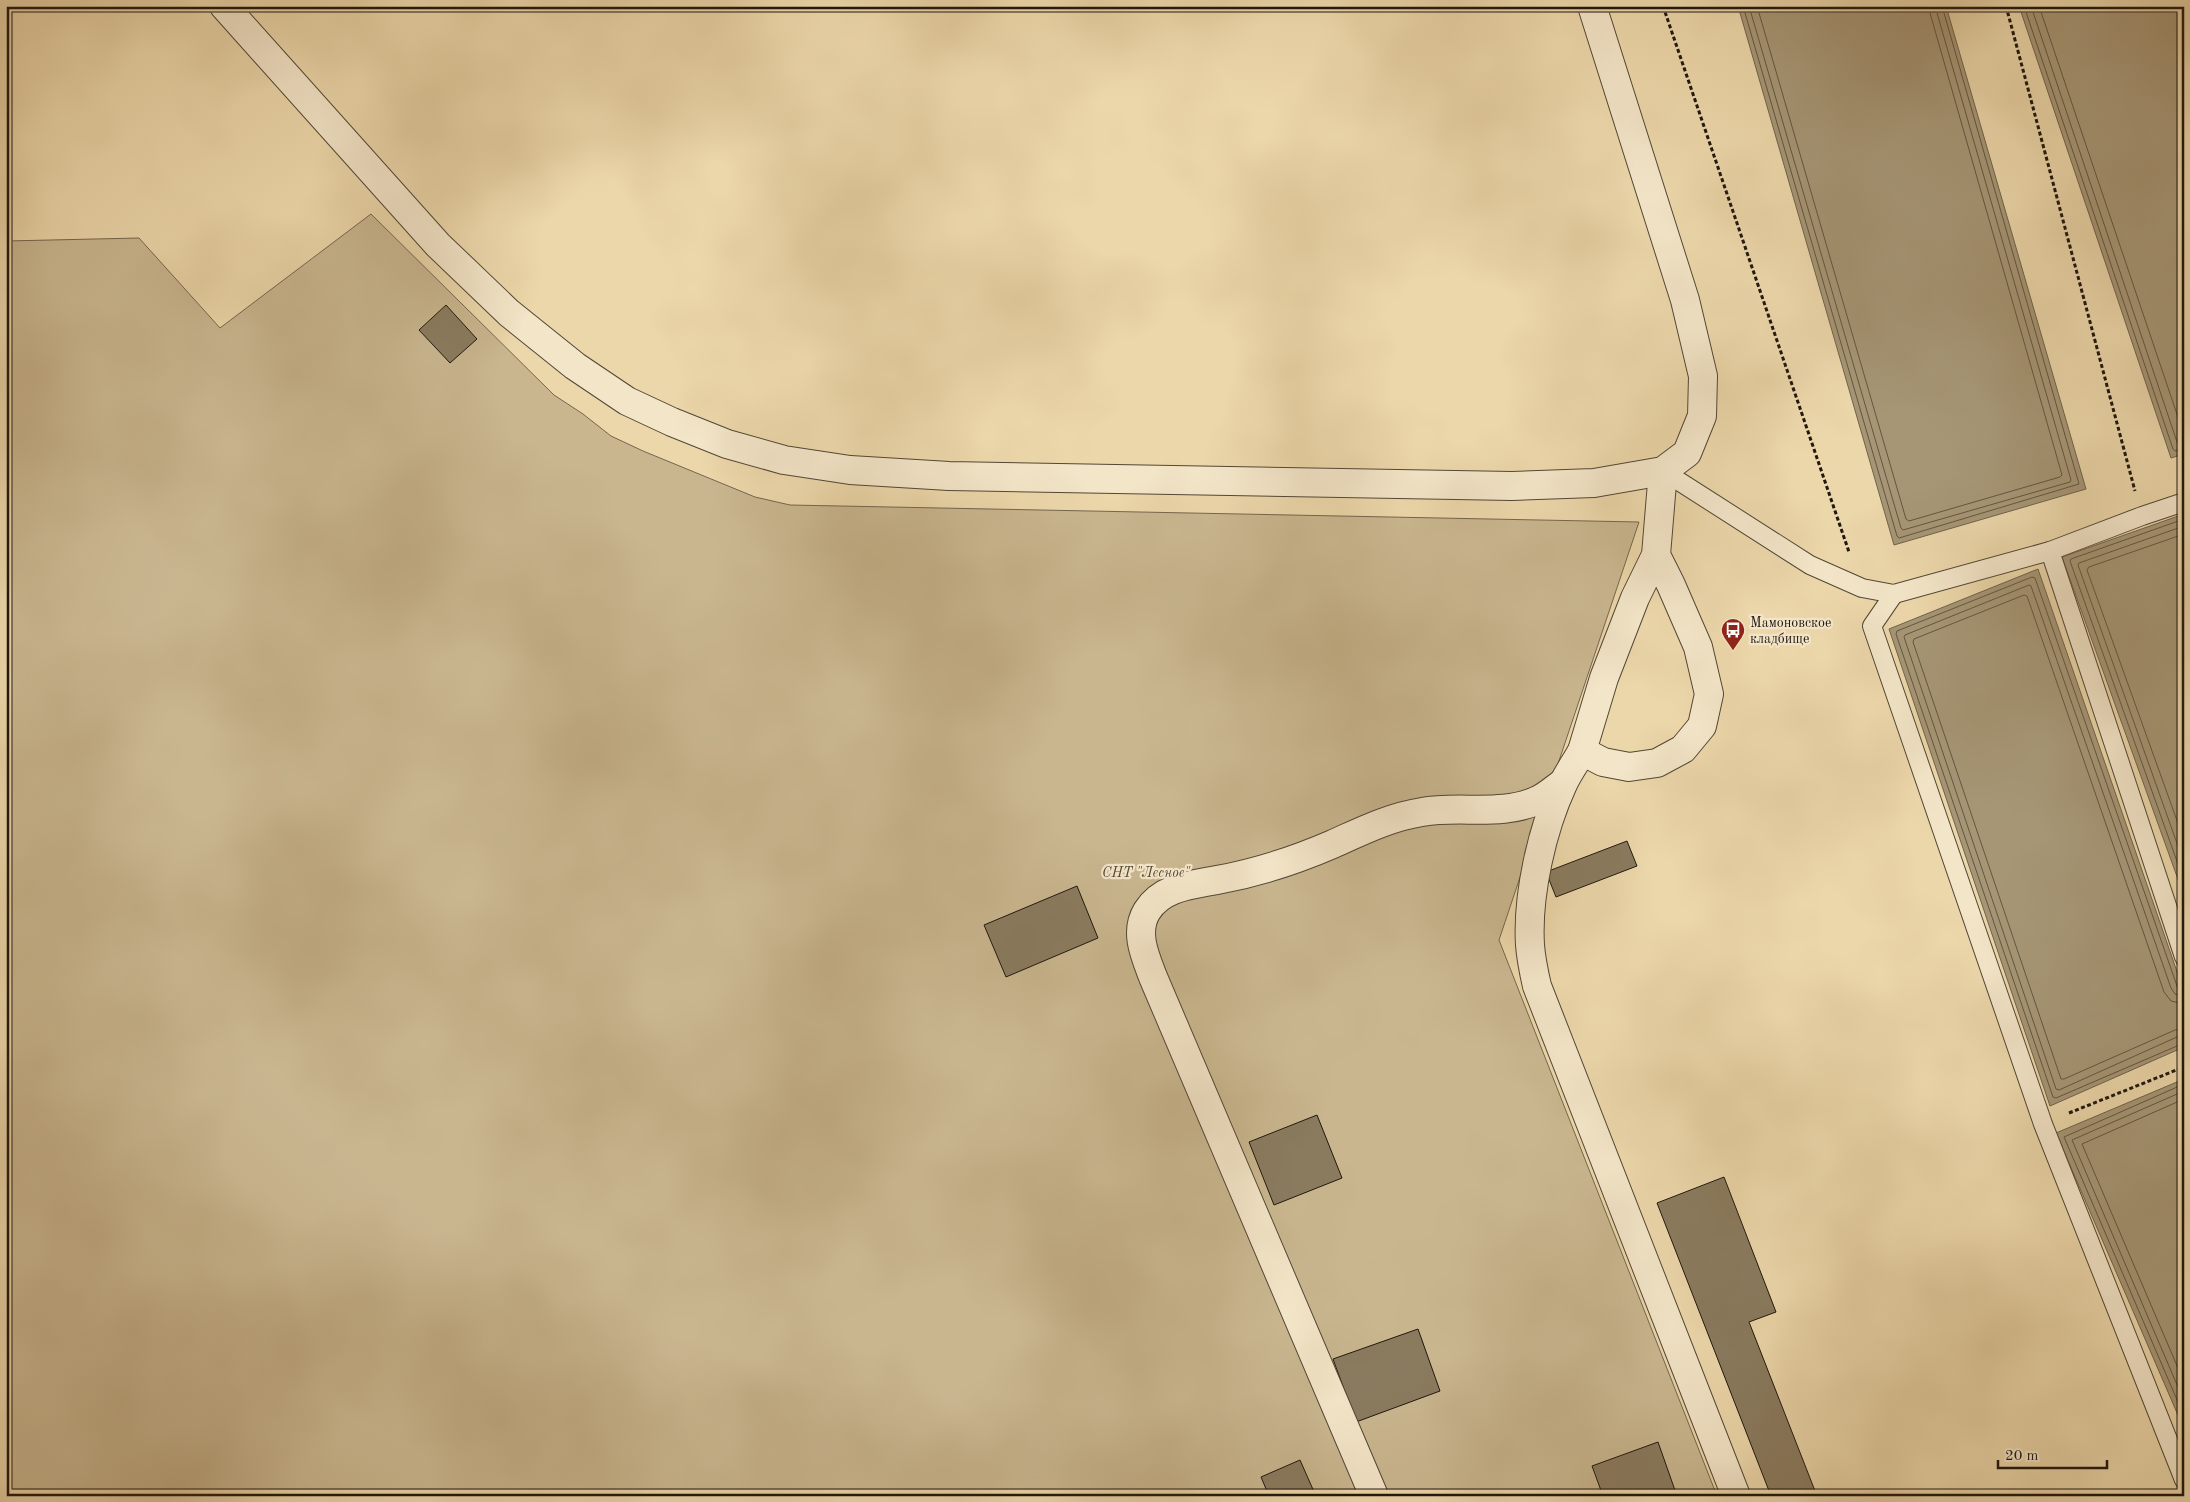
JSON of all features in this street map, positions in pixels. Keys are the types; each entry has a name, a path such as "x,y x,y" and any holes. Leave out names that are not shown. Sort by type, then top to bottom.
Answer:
{"street":[{"path":"224,6 438,245 509,313 575,366 627,401 672,422 727,444 784,460 822,466 850,470 949,476 1512,486 1594,483 1662,471 1688,453 1702,416 1703,376 1685,300 1592,6"},
{"path":"1662,471 1656,555 1635,598 1604,678 1582,751 1563,782 1545,828 1530,906 1530,945 1536,986 1736,1496"},
{"path":"1582,751 1603,762 1629,767 1656,763 1683,749 1702,726 1709,694 1698,647 1671,584 1656,555"},
{"path":"1374,1496 1153,977 1144,952 1140,933 1146,912 1160,897 1178,887 1229,878 1281,863 1332,844 1373,825 1423,811 1515,808 1539,800 1563,782"}],"lane":[{"path":"1662,471 1810,566 1862,588 1894,594 2050,551 2184,502"},
{"path":"2050,551 2184,957"},
{"path":"1894,594 1872,626 2043,1124 2184,1480"}],"path":[{"path":"1663,6 1862,588"},
{"path":"2006,6 2142,516"},
{"path":"2043,1124 2184,1067"}],"green space":[{"name":"СНТ \"Лесное\"","path":"371,214 554,395 583,414 611,436 755,497 790,505 1639,522 1499,940 1717,1496 6,1496 6,241 139,238 220,328"}],"water":[{"path":"1738,6 1946,6 2086,489 1894,545"},
{"path":"2019,6 2184,6 2184,454 2171,458"},
{"path":"2184,514 2184,896 2062,557"},
{"path":"2038,569 2184,992 2184,1047 2050,1106 1889,629"},
{"path":"2184,1079 2184,1429 2056,1133"}],"building":[{"path":"446,305 477,339 450,363 419,330"},
{"path":"1627,841 1637,866 1556,897 1546,872"},
{"path":"1077,886 1098,938 1006,977 984,925"},
{"path":"1317,1115 1342,1178 1274,1205 1249,1142"},
{"path":"1724,1177 1776,1312 1749,1322 1817,1496 1771,1496 1657,1203"},
{"path":"1418,1329 1440,1391 1356,1422 1333,1359"},
{"path":"1658,1442 1677,1496 1603,1496 1592,1466"},
{"path":"1300,1460 1315,1494 1269,1496 1261,1477"}],"place":[{"name":"Мамоновское кладбище","path":"1733,651"}]}
